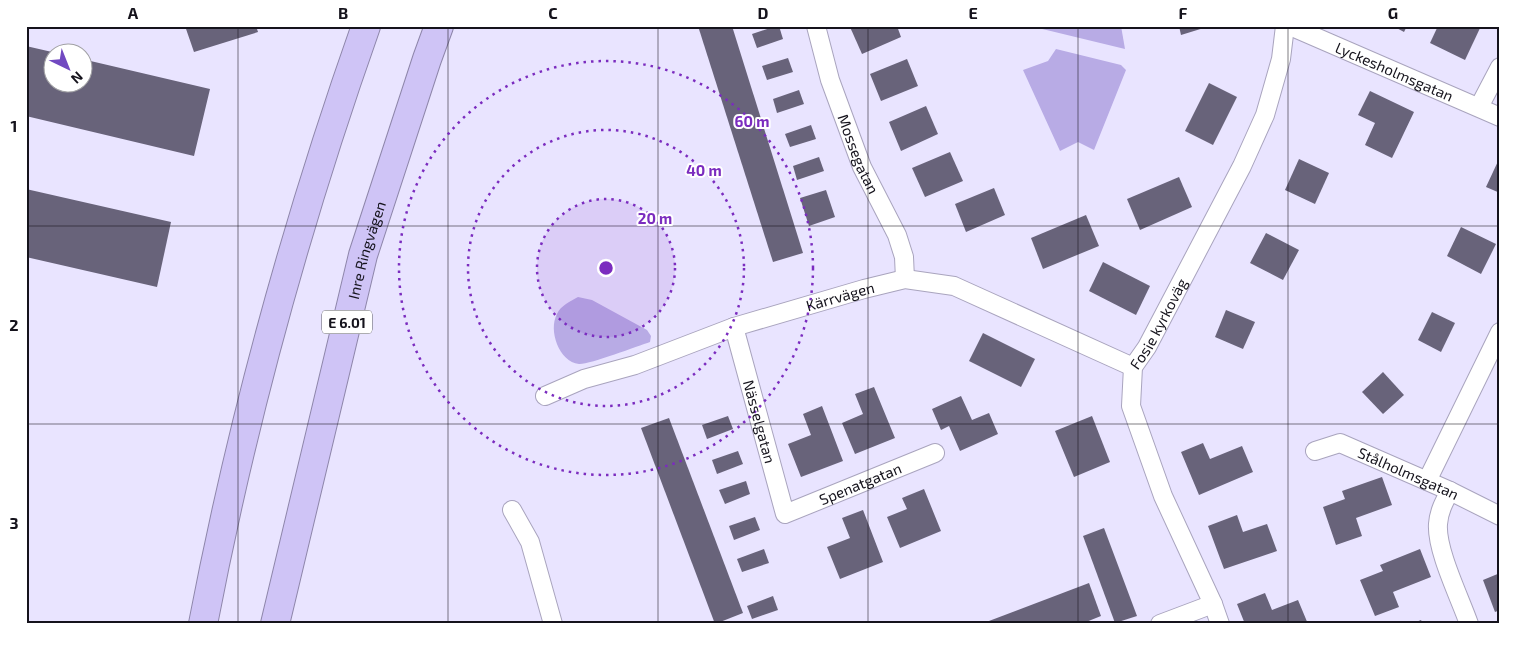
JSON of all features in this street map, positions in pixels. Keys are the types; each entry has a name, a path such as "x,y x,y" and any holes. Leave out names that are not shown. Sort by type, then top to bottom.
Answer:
{"highway":[{"path":"203,624 220,536 258,381 340,98 366,26"},
{"name":"Inre Ringvägen","path":"275,624 363,255 439,26"}],"street":[{"name":"Mossegatan","path":"816,26 830,80 862,167 897,235 904,256 905,279"},
{"name":"Fosie kyrkoväg","path":"1220,624 1163,496 1131,406 1133,367 1147,347 1242,166 1265,115 1281,59 1285,26"},
{"name":"Lyckesholmsgatan","path":"1290,26 1500,117"},
{"path":"1479,107 1500,67"},
{"name":"Kärrvägen","path":"545,396 584,379 635,365 734,327 905,279 954,286 1133,367"},
{"name":"Nässelgatan","path":"734,327 786,514"},
{"path":"1427,481 1500,332"},
{"name":"Stålholmsgatan","path":"1315,450 1340,443 1450,491 1500,516"},
{"name":"Spenatgatan","path":"786,514 935,453"},
{"path":"1450,491 1442,506 1438,525 1439,534 1442,551 1469,624"},
{"path":"512,510 530,542 553,624"},
{"path":"1160,624 1212,604"}],"shaded area":[{"path":"1030,26 1121,26 1125,49"},
{"path":"1056,49 1121,65 1126,70 1094,150 1078,142 1060,151 1023,70 1048,61"},
{"path":"578,297 592,300 647,330 651,336 650,342 592,362 579,364 572,362 561,352 557,344 554,328 558,311"}],"building":[{"path":"185,26 256,26 258,32 194,52"},
{"path":"698,26 732,26 803,253 773,262"},
{"path":"779,26 783,39 757,48 752,34"},
{"path":"897,26 901,37 862,54 850,27"},
{"path":"1179,26 1206,26 1207,27 1181,35"},
{"path":"1393,26 1407,26 1404,32"},
{"path":"1438,26 1481,26 1465,60 1430,43"},
{"path":"26,46 42,50 42,92 92,92 92,61 210,89 194,156 26,116"},
{"path":"788,58 793,72 767,80 762,66"},
{"path":"907,59 918,86 881,101 870,74"},
{"path":"1209,83 1237,97 1213,145 1185,131"},
{"path":"799,90 804,104 777,113 773,99"},
{"path":"1370,91 1414,112 1392,158 1365,145 1375,123 1358,115"},
{"path":"926,106 938,134 901,151 889,122"},
{"path":"811,125 816,139 790,147 785,134"},
{"path":"950,152 963,181 925,197 912,168"},
{"path":"819,157 824,171 797,180 793,166"},
{"path":"1500,157 1500,193 1486,187"},
{"path":"1299,159 1329,173 1315,204 1285,190"},
{"path":"1179,177 1192,207 1140,230 1127,199"},
{"path":"994,188 1005,215 966,232 955,204"},
{"path":"26,189 171,222 157,287 26,257"},
{"path":"826,190 835,217 809,226 800,198"},
{"path":"1086,215 1099,246 1043,269 1031,238"},
{"path":"1461,227 1496,244 1481,274 1447,256"},
{"path":"1266,233 1299,250 1283,280 1250,263"},
{"path":"1103,262 1150,286 1136,315 1089,291"},
{"path":"1226,310 1255,322 1243,349 1215,337"},
{"path":"1432,312 1455,323 1441,352 1418,340"},
{"path":"983,333 1035,359 1021,387 969,361"},
{"path":"1383,372 1404,395 1383,414 1362,392"},
{"path":"874,387 895,438 855,454 842,423 863,414 855,394"},
{"path":"961,396 972,420 989,413 998,434 960,451 949,426 941,430 932,409"},
{"path":"822,406 843,461 801,477 788,444 811,435 803,414"},
{"path":"728,416 733,429 707,439 702,425"},
{"path":"1092,416 1110,462 1074,477 1055,431"},
{"path":"669,418 743,613 715,624 641,428"},
{"path":"1203,443 1210,459 1242,446 1253,472 1199,495 1181,452"},
{"path":"738,451 743,464 717,474 712,460"},
{"path":"1382,477 1392,505 1356,518 1362,536 1336,545 1323,507 1345,499 1342,491"},
{"path":"746,481 750,494 725,504 719,490"},
{"path":"924,489 941,531 900,548 887,517 907,509 902,498"},
{"path":"863,510 883,562 840,579 827,547 850,538 842,518"},
{"path":"1237,515 1243,532 1267,524 1277,551 1224,569 1208,526"},
{"path":"755,517 760,530 734,540 729,526"},
{"path":"1104,528 1137,616 1115,623 1083,536"},
{"path":"764,549 769,563 742,572 737,559"},
{"path":"1420,549 1431,577 1393,592 1399,607 1375,616 1360,580 1383,571 1380,565"},
{"path":"1500,573 1500,610 1495,612 1483,580"},
{"path":"1089,583 1101,616 1081,624 981,624"},
{"path":"1265,593 1272,610 1298,600 1308,624 1245,624 1237,604"},
{"path":"773,596 778,610 752,619 747,606"},
{"path":"1421,620 1423,624 1411,624"}]}
